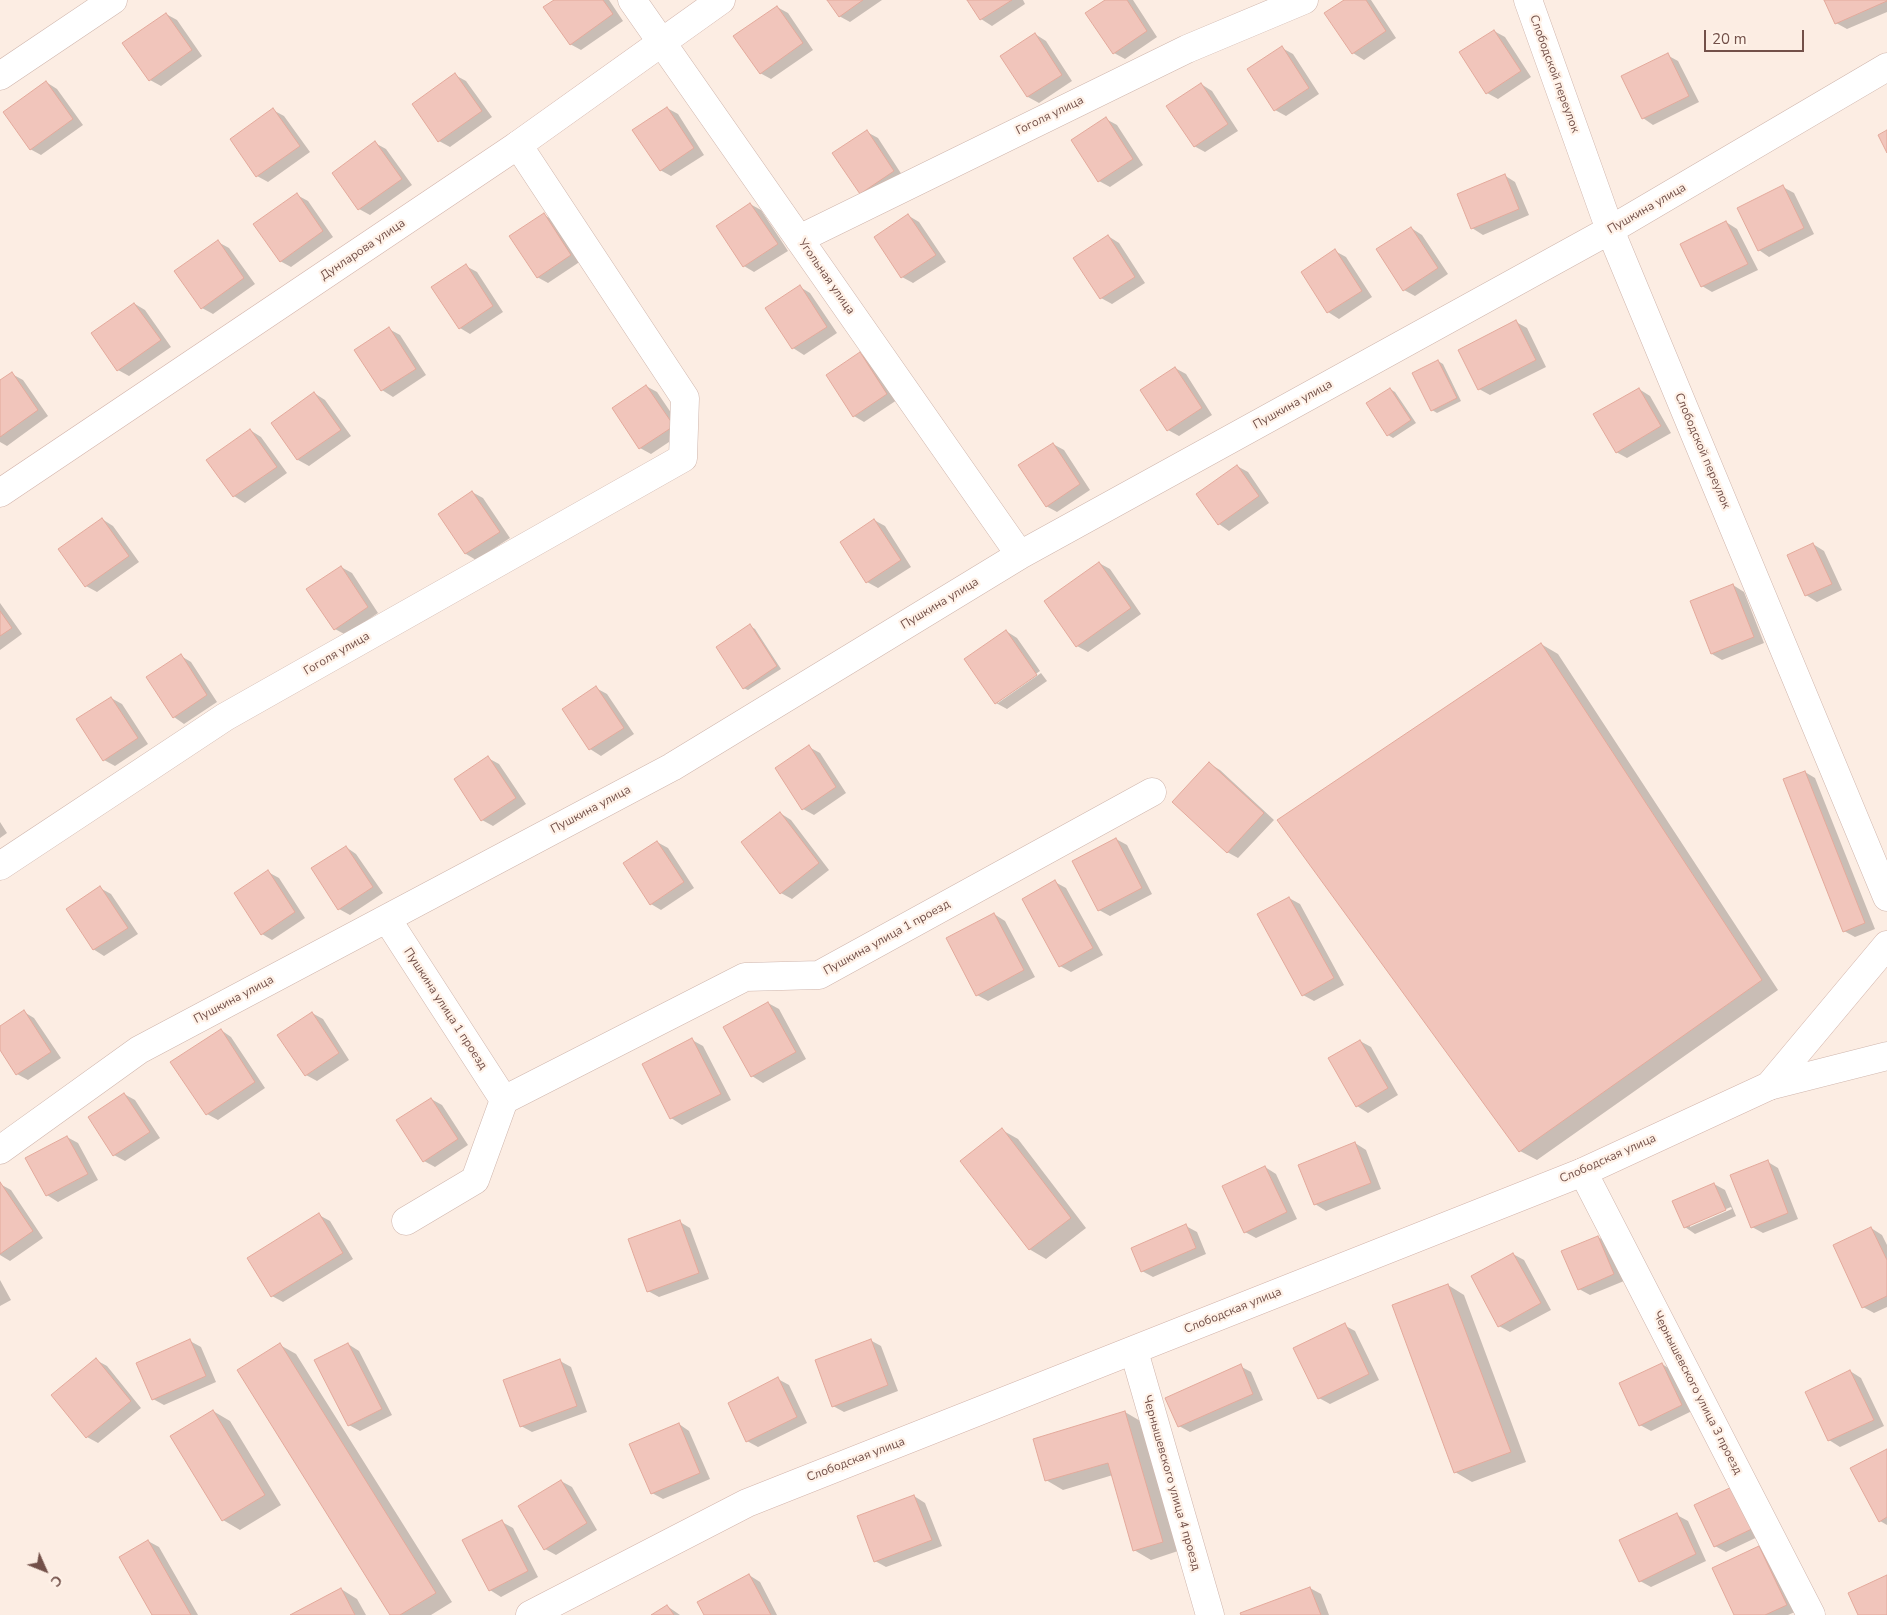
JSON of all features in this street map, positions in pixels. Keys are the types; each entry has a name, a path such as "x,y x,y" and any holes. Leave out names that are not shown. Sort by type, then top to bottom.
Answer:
{"street":[{"path":"0,76 114,0"},
{"name":"Угольная улица","path":"632,0 1020,555"},
{"name":"Дунларова улица","path":"0,493 518,145 663,44 720,0"},
{"name":"Гоголя улица","path":"799,239 1187,49 1304,0"},
{"name":"Слободской переулок","path":"1528,0 1610,230 1887,897"},
{"name":"Пушкина улица","path":"0,1150 139,1050 672,767 1020,555 1610,230 1887,67"},
{"name":"Гоголя улица","path":"0,866 225,717 683,458 685,398 518,145"},
{"name":"Пушкина улица 1 проезд","path":"387,919 504,1100 744,977 819,975 1152,792"},
{"name":"Слободская улица","path":"530,1615 747,1503 1583,1172 1769,1086 1887,945"},
{"path":"1769,1086 1887,1056"},
{"path":"406,1221 475,1180 504,1100"},
{"name":"Чернышевского улица 3 проезд","path":"1583,1172 1811,1615"},
{"name":"Чернышевского улица 4 проезд","path":"1134,1351 1210,1615"}],"building":[{"path":"554,0 603,0 613,14 570,45 543,7"},
{"path":"827,0 863,0 839,17"},
{"path":"967,0 1012,0 980,20"},
{"path":"1105,0 1127,0 1147,31 1113,54 1085,13"},
{"path":"1344,0 1366,0 1386,31 1352,54 1324,13"},
{"path":"1824,0 1887,0 1887,1 1835,24"},
{"path":"777,6 803,43 760,74 733,36"},
{"path":"166,13 192,50 149,81 122,43"},
{"path":"1494,30 1521,71 1486,94 1459,52"},
{"path":"1035,33 1062,75 1027,97 1000,56"},
{"path":"1282,46 1309,88 1274,111 1247,69"},
{"path":"1668,53 1689,96 1642,119 1621,76"},
{"path":"455,73 482,111 438,142 412,104"},
{"path":"46,81 73,119 30,150 3,112"},
{"path":"1201,83 1228,124 1194,147 1166,106"},
{"path":"667,107 694,148 660,171 632,130"},
{"path":"273,108 300,146 256,177 230,139"},
{"path":"1106,117 1133,159 1098,182 1071,140"},
{"path":"867,130 894,171 860,194 832,153"},
{"path":"1887,130 1887,153 1878,135"},
{"path":"375,141 402,179 358,210 332,173"},
{"path":"1505,174 1519,209 1471,229 1457,194"},
{"path":"1783,185 1804,228 1758,251 1737,208"},
{"path":"297,193 323,231 280,262 253,224"},
{"path":"750,203 778,244 743,267 716,226"},
{"path":"544,213 571,255 537,278 509,236"},
{"path":"908,214 936,255 901,278 874,237"},
{"path":"1726,221 1748,264 1701,287 1680,244"},
{"path":"1411,227 1438,268 1403,291 1376,249"},
{"path":"1108,235 1135,277 1100,299 1073,258"},
{"path":"218,240 244,278 201,309 174,271"},
{"path":"1335,249 1362,291 1327,313 1301,272"},
{"path":"466,264 493,306 459,329 431,287"},
{"path":"800,285 827,327 792,349 765,308"},
{"path":"134,303 161,340 117,371 91,333"},
{"path":"1516,320 1536,360 1478,390 1458,350"},
{"path":"389,327 416,369 381,391 354,350"},
{"path":"860,352 887,394 853,417 826,375"},
{"path":"1438,360 1457,398 1431,411 1412,373"},
{"path":"1175,367 1202,408 1167,431 1140,390"},
{"path":"12,372 38,410 0,437 0,380"},
{"path":"646,385 674,426 639,449 612,408"},
{"path":"1390,388 1411,420 1387,436 1366,403"},
{"path":"1639,388 1661,426 1616,453 1593,414"},
{"path":"314,392 341,430 297,460 271,423"},
{"path":"250,429 277,467 233,497 206,460"},
{"path":"1053,443 1080,484 1046,507 1018,465"},
{"path":"1237,465 1259,496 1218,525 1196,494"},
{"path":"472,491 500,532 465,554 438,514"},
{"path":"102,518 129,556 85,587 58,549"},
{"path":"874,519 901,560 866,583 840,542"},
{"path":"1813,543 1832,584 1805,596 1787,555"},
{"path":"1099,562 1131,608 1076,647 1044,601"},
{"path":"341,566 368,607 334,630 306,589"},
{"path":"1733,584 1754,637 1711,654 1690,601"},
{"path":"0,611 12,628 0,636"},
{"path":"750,624 777,666 743,689 716,647"},
{"path":"1006,630 1037,675 995,704 964,659"},
{"path":"1541,643 1762,980 1519,1152 1277,820"},
{"path":"181,654 207,695 173,718 146,677"},
{"path":"596,686 624,728 589,750 562,709"},
{"path":"111,697 138,738 103,761 76,719"},
{"path":"809,745 836,787 802,810 775,768"},
{"path":"488,756 516,798 481,821 454,779"},
{"path":"1209,762 1264,813 1227,853 1172,802"},
{"path":"1805,771 1865,923 1843,932 1783,779"},
{"path":"780,812 819,863 780,894 741,842"},
{"path":"1116,838 1142,888 1098,911 1072,861"},
{"path":"657,841 684,882 650,905 623,863"},
{"path":"346,846 373,887 338,910 311,868"},
{"path":"268,870 295,912 261,935 234,893"},
{"path":"1055,880 1093,948 1059,967 1022,899"},
{"path":"100,886 128,928 93,950 66,909"},
{"path":"1289,897 1334,978 1302,996 1257,914"},
{"path":"994,913 1024,970 976,996 946,938"},
{"path":"768,1002 796,1052 751,1077 723,1027"},
{"path":"24,1010 51,1052 16,1075 0,1050 0,1026"},
{"path":"312,1012 339,1053 305,1076 277,1035"},
{"path":"221,1029 255,1082 206,1115 170,1062"},
{"path":"692,1038 721,1094 670,1119 642,1064"},
{"path":"1360,1040 1388,1088 1356,1107 1328,1058"},
{"path":"124,1093 150,1132 113,1156 88,1117"},
{"path":"431,1098 458,1139 423,1162 396,1120"},
{"path":"1002,1128 1071,1218 1029,1250 960,1161"},
{"path":"67,1136 88,1174 46,1196 25,1158"},
{"path":"1355,1142 1371,1183 1314,1205 1298,1165"},
{"path":"1768,1160 1788,1213 1751,1228 1730,1175"},
{"path":"1265,1166 1287,1212 1244,1233 1222,1186"},
{"path":"0,1182 33,1231 0,1254"},
{"path":"1714,1183 1726,1210 1684,1228 1672,1201"},
{"path":"319,1213 343,1253 271,1297 247,1258"},
{"path":"680,1220 699,1273 647,1292 628,1239"},
{"path":"1186,1224 1196,1248 1141,1272 1131,1248"},
{"path":"1871,1227 1887,1260 1887,1296 1862,1308 1833,1245"},
{"path":"1598,1236 1614,1274 1578,1290 1561,1251"},
{"path":"1513,1253 1541,1303 1498,1327 1471,1276"},
{"path":"1448,1284 1511,1452 1454,1473 1392,1305"},
{"path":"1345,1323 1369,1374 1318,1399 1293,1348"},
{"path":"190,1339 206,1376 152,1400 136,1363"},
{"path":"871,1339 888,1385 832,1407 815,1360"},
{"path":"280,1343 436,1593 400,1615 390,1615 237,1370"},
{"path":"348,1343 382,1409 348,1426 314,1360"},
{"path":"96,1358 131,1401 86,1438 51,1395"},
{"path":"560,1359 577,1406 520,1427 503,1380"},
{"path":"1662,1363 1682,1405 1639,1426 1619,1383"},
{"path":"1241,1364 1253,1394 1178,1427 1165,1398"},
{"path":"1850,1370 1874,1420 1828,1441 1805,1392"},
{"path":"778,1377 797,1417 746,1442 728,1403"},
{"path":"213,1410 265,1495 222,1521 170,1436"},
{"path":"1125,1411 1163,1542 1133,1551 1108,1463 1045,1481 1033,1439"},
{"path":"679,1423 700,1473 651,1494 629,1444"},
{"path":"1887,1449 1887,1517 1879,1522 1850,1468"},
{"path":"561,1480 587,1523 544,1550 518,1506"},
{"path":"1738,1484 1758,1526 1714,1547 1694,1505"},
{"path":"914,1495 932,1540 874,1562 857,1516"},
{"path":"1677,1513 1696,1554 1639,1582 1619,1540"},
{"path":"502,1520 528,1571 489,1591 462,1540"},
{"path":"148,1540 191,1615 152,1615 119,1557"},
{"path":"1759,1546 1787,1605 1765,1615 1734,1615 1712,1568"},
{"path":"749,1574 771,1615 704,1615 697,1602"},
{"path":"1887,1575 1887,1615 1858,1615 1848,1593"},
{"path":"1310,1587 1321,1615 1241,1615 1240,1613"},
{"path":"341,1588 355,1615 290,1615"},
{"path":"667,1605 674,1615 651,1615"}]}
